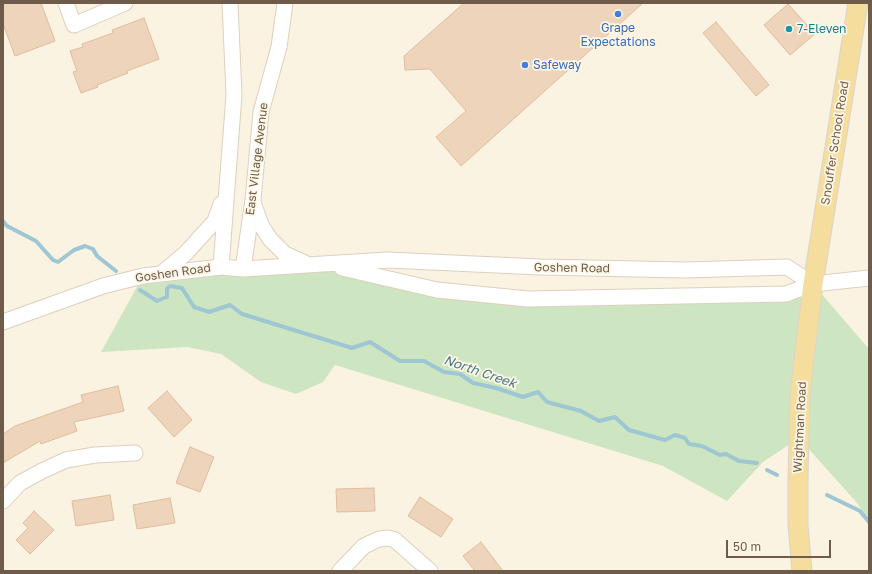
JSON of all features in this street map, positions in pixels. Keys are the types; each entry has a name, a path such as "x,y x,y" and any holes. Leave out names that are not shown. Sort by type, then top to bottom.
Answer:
{"main road":[{"name":"Snouffer School Road","path":"813,284 858,3"},
{"name":"Wightman Road","path":"802,571 798,518 800,400 813,284"}],"street":[{"path":"66,3 74,25 125,3"},
{"path":"221,267 234,95 230,3"},
{"name":"East Village Avenue","path":"243,269 253,200 261,112 279,48 285,3"},
{"path":"161,274 186,253 215,221 226,190"},
{"path":"253,200 262,224 270,239 285,254 306,264"},
{"name":"Goshen Road","path":"3,322 103,286 143,276 221,267 243,269 387,260 540,267 685,270 788,267 813,284"},
{"name":"Goshen Road","path":"325,265 437,290 528,299 786,294 813,284 869,278"},
{"path":"3,501 20,484 42,471 66,460 96,455 135,453"},
{"path":"340,571 364,546 379,539 388,538 394,540 430,571"}],"green space":[{"path":"306,264 437,290 723,297 813,284 869,349 869,521 857,503 799,438 763,462 727,501 663,466 335,365 323,382 296,394 261,382 221,354 187,347 101,352 143,276"}],"building":[{"path":"3,3 41,3 55,41 15,56 3,24"},
{"path":"464,3 643,3 461,166 436,137 466,111 430,69 405,70 404,56"},
{"name":"7-Eleven","path":"788,4 815,34 790,55 764,25"},
{"path":"144,18 159,59 127,71 128,73 81,93 73,72 77,71 70,51 83,47 82,44 113,33 112,30"},
{"path":"716,22 769,85 756,96 703,33"},
{"path":"118,386 124,411 74,422 77,431 41,444 40,441 3,463 3,434 15,426 83,402 81,395"},
{"path":"167,391 192,420 174,437 148,408"},
{"path":"190,447 214,457 200,492 176,483"},
{"path":"374,488 375,511 337,512 336,489"},
{"path":"110,495 114,520 76,526 72,501"},
{"path":"420,497 453,519 441,537 408,516"},
{"path":"170,498 175,523 137,529 133,505"},
{"path":"34,511 54,530 30,554 16,540 28,528 23,523"},
{"path":"481,542 503,571 475,571 463,556"}],"waterway":[{"name":"North Creek","path":"3,221 7,226 36,241 53,260 58,262 74,250 85,246 93,249 97,256 116,271"},
{"name":"North Creek","path":"140,290 157,301 167,297 167,289 170,286 182,288 194,307 209,312 230,305 242,314 352,348 370,342 400,361 424,361 444,372 460,374 473,383 496,388 523,397 538,392 547,402 581,411 599,421 615,417 629,430 665,440 675,435 685,438 689,444 702,446 720,455 726,454 739,461 757,463"},
{"name":"North Creek","path":"767,470 777,475"},
{"name":"North Creek","path":"827,495 860,511 869,522"}],"place":[{"name":"Grape Expectations","path":"618,14"},
{"name":"7-Eleven","path":"789,29"},
{"name":"Safeway","path":"525,65"}]}
